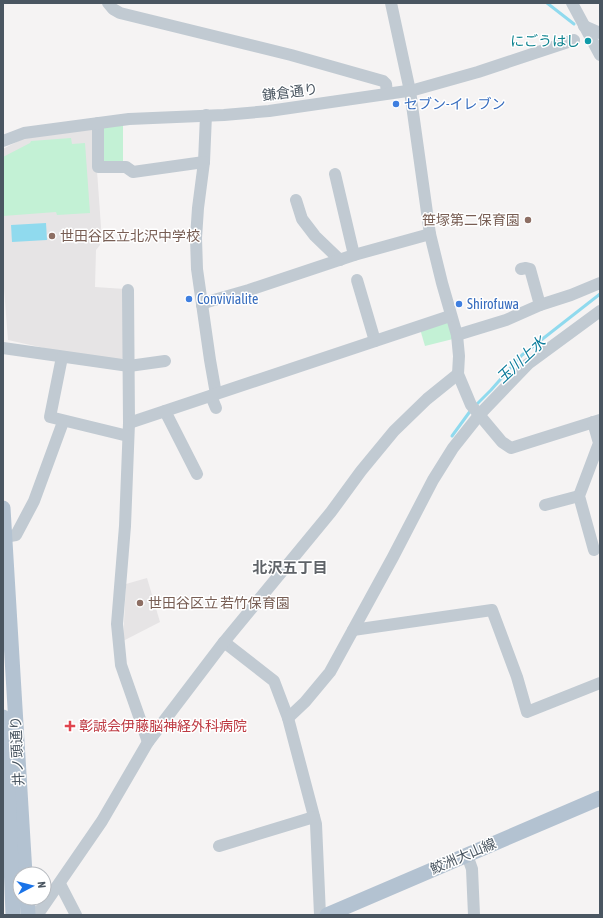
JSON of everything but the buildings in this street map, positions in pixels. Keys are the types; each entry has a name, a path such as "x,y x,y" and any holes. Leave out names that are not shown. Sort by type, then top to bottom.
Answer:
{"main road":[{"name":"井ノ頭通り","path":"3,508 25,866"},
{"name":"井ノ頭通り","path":"3,717 8,788 12,915"},
{"name":"鮫洲大山線","path":"327,915 600,798"}],"street":[{"path":"108,3 113,9 120,13 283,53 383,82 386,84 387,93"},
{"path":"391,3 410,91 430,234 450,316 457,336 459,356 458,374 476,410 502,442 511,448 597,421 599,443 579,496 594,550"},
{"path":"572,3 584,26 598,47"},
{"name":"鎌倉通り","path":"3,141 24,133 129,119 206,116 269,111 387,93 410,91 478,72 574,40"},
{"path":"206,116 204,162 198,201 196,238 197,269 210,360 213,395 216,408"},
{"path":"98,123 98,167 126,167 133,172 204,162"},
{"path":"335,174 354,255"},
{"path":"296,200 302,219 315,236 340,260"},
{"path":"202,305 207,302 249,290 354,255 430,234"},
{"path":"521,269 530,269 540,305"},
{"path":"357,280 375,341"},
{"path":"457,336 506,320 540,305 571,295 600,283"},
{"path":"128,290 129,423 125,526 117,624 121,666 148,742"},
{"path":"288,718 305,702 330,672 433,480 476,410 528,364 600,311"},
{"path":"129,423 450,316"},
{"path":"3,348 129,366 165,361"},
{"path":"62,357 50,418 128,436"},
{"path":"28,908 40,912 102,821 148,742 224,642 331,512 394,430 427,399 458,374"},
{"path":"165,411 197,474"},
{"path":"4,537 16,535 20,529 34,501 63,422"},
{"path":"545,505 579,496"},
{"path":"353,630 492,610 517,677 527,712 600,683"},
{"path":"224,642 274,681 288,718 316,824 320,915"},
{"path":"219,846 314,817"},
{"path":"467,855 472,869 474,915"},
{"path":"60,884 76,915"}],"shaded area":[{"name":"世田谷区立北沢中学校","path":"94,129 101,227 100,245 96,250 95,287 125,289 124,357 121,360 62,352 8,340 3,276 3,149 24,138"},
{"name":"世田谷区立 若竹保育園","path":"147,578 160,622 123,641 126,584"}],"green space":[{"path":"123,124 123,162 103,161 104,126"},
{"path":"71,138 72,144 85,143 90,213 57,215 56,212 3,216 3,157 30,143 31,141"},
{"path":"448,321 453,339 425,346 420,329"}],"water":[{"path":"46,223 47,240 12,242 11,225"}],"waterway":[{"name":"玉川上水","path":"547,3 574,24"},
{"name":"玉川上水","path":"475,406 522,355 600,294"},
{"name":"玉川上水","path":"452,436 471,410"}],"place":[{"name":"にごうはし","path":"588,41"},
{"name":"セブン-イレブン","path":"396,104"},
{"name":"笹塚第二保育園","path":"528,220"},
{"name":"世田谷区立北沢中学校","path":"52,236"},
{"name":"Convivialite","path":"189,299"},
{"name":"Shirofuwa","path":"459,304"},
{"name":"世田谷区立 若竹保育園","path":"140,603"},
{"name":"彰誠会伊藤脳神経外科病院","path":"70,726"}],"district":[{"name":"北沢五丁目","path":"290,568"}]}
